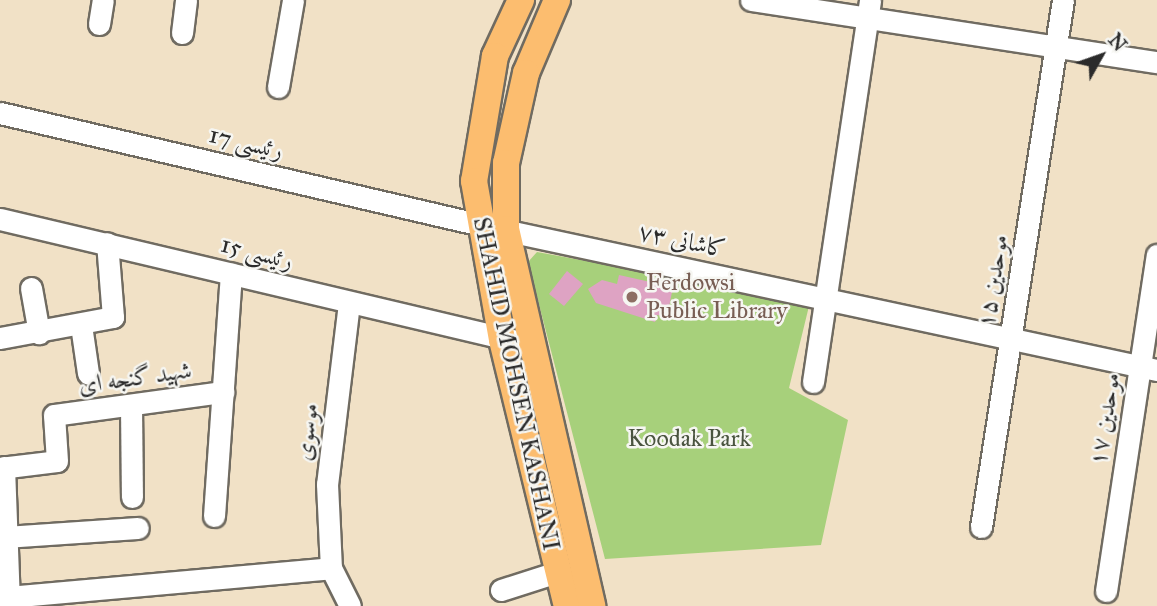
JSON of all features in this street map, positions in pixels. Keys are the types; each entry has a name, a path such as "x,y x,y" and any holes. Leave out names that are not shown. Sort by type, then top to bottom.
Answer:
{"main road":[{"name":"SHAHID MOHSEN KASHANI","path":"521,0 495,56 473,158 493,227 502,340 567,606"},
{"name":"SHAHID MOHSEN KASHANI","path":"493,227 526,73 557,0"},
{"path":"493,227 533,345 592,606"}],"street":[{"path":"99,24 103,0"},
{"path":"182,33 186,0"},
{"path":"278,87 293,0"},
{"path":"751,0 869,10 1157,62"},
{"name":"موحدین ۱۵","path":"981,527 1063,0"},
{"path":"813,383 869,10"},
{"name":"رئیسی 17","path":"0,113 493,227"},
{"name":"رئیسی 15","path":"0,219 502,340 533,345"},
{"name":"کاشانی ۷۳","path":"493,227 1148,368"},
{"path":"0,338 39,333 113,317 107,243"},
{"name":"موحدین ۱۷","path":"1106,591 1148,368 1157,255"},
{"name":"شهید گنجه ای","path":"214,516 230,274"},
{"path":"30,288 39,333"},
{"name":"موسوی","path":"331,568 327,484 349,303"},
{"path":"81,324 88,373"},
{"name":"شهید گنجه ای","path":"2,467 57,461 54,415 223,392"},
{"path":"131,405 132,497"},
{"path":"2,467 8,601 331,568 350,606"},
{"path":"5,537 138,528"},
{"path":"501,590 557,572"}],"green space":[{"name":"Koodak Park","path":"537,252 810,302 789,388 848,420 821,545 605,559 528,262"}],"building":[{"path":"567,271 583,284 564,306 549,294"},
{"name":"Ferdowsi Public Library","path":"619,275 673,287 667,317 657,315 655,322 596,303 588,289 602,280 617,284"}],"place":[{"name":"Ferdowsi Public Library","path":"632,297"}]}
